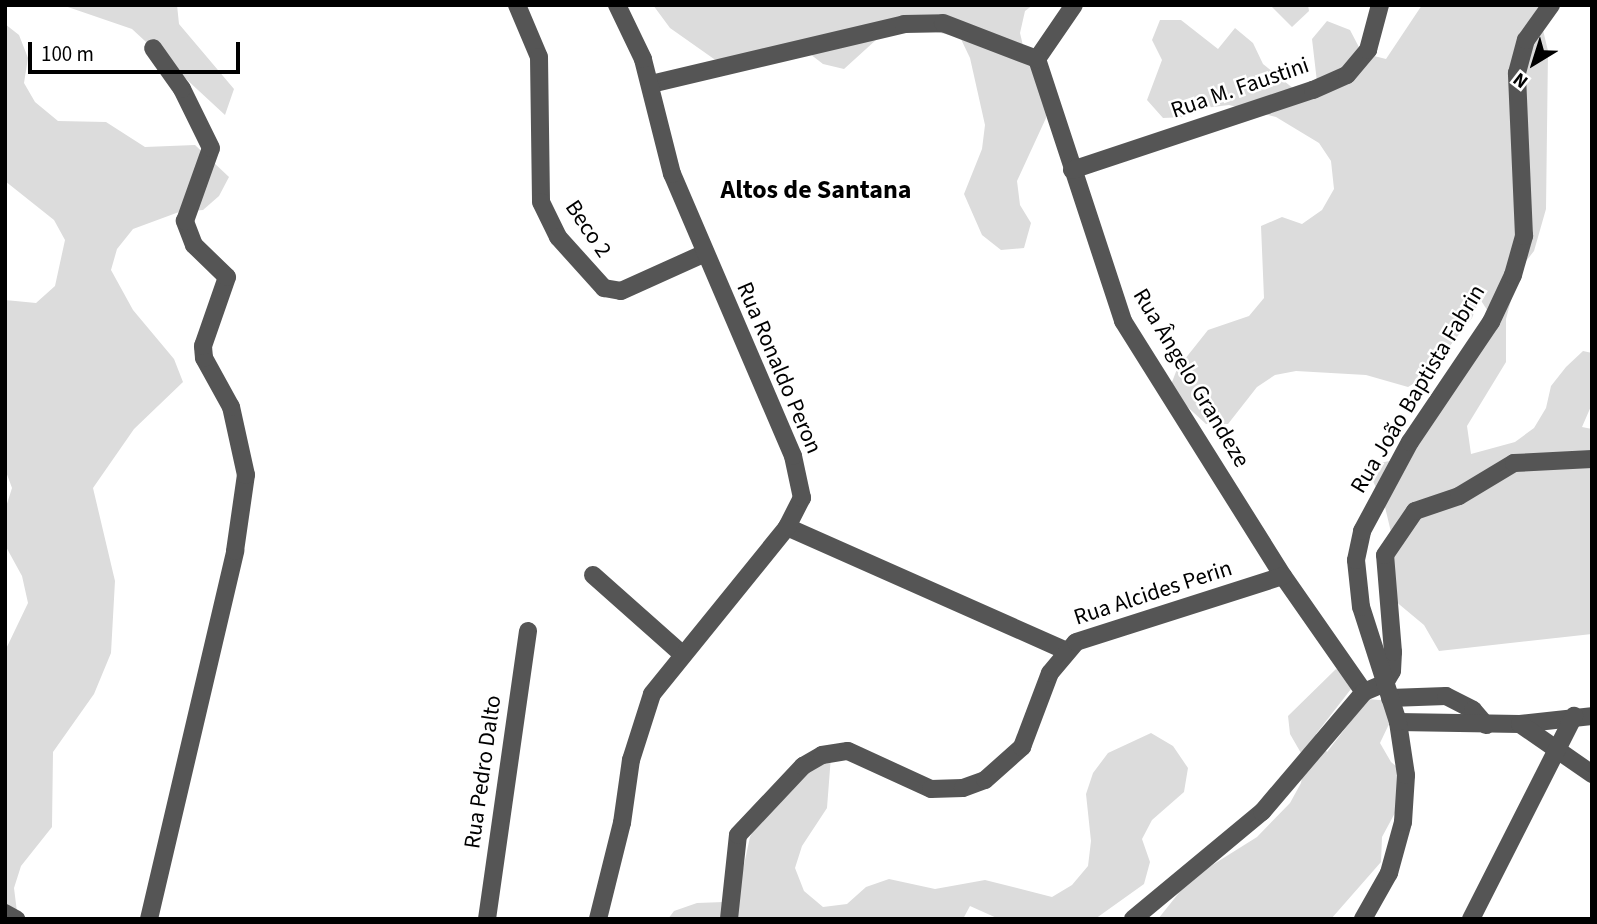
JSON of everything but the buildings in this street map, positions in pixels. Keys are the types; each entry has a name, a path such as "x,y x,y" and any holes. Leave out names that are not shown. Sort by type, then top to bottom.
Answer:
{"street":[{"name":"Beco 2","path":"517,5 539,57 541,202 558,237 604,288 621,291 703,254"},
{"name":"Rua Ronaldo Peron","path":"598,919 642,717 682,654 787,527 802,498 793,456 703,254 672,174 651,84 617,5"},
{"path":"651,84 904,24 943,23 1037,59 1074,5"},
{"name":"Rua M. Faustini","path":"1072,170 1313,90 1347,75 1368,50 1380,5"},
{"name":"Rua João Baptista Fabrin","path":"1363,919 1389,873 1404,822 1406,775 1398,722 1361,607 1356,560 1362,531 1410,442 1491,323 1513,275 1524,236 1517,73 1526,40 1551,5"},
{"path":"149,919 234,551 246,475 231,407 204,358 204,346 227,277 194,245 185,221 211,148 182,89 153,48"},
{"name":"Rua Ângelo Grandeze","path":"1037,59 1123,321 1283,576 1364,692"},
{"path":"1387,690 1393,652 1385,555 1415,511 1459,496 1514,463 1592,459"},
{"path":"787,527 924,584 1065,650"},
{"path":"593,575 682,654"},
{"name":"Rua Alcides Perin","path":"729,919 738,835 803,766 822,755 848,751 931,789 963,788 985,780 1022,747 1050,673 1065,650 1076,642 1283,576"},
{"name":"Rua Pedro Dalto","path":"487,919 528,631"},
{"path":"1133,919 1262,812 1364,692 1387,690 1446,696 1473,710 1486,725"},
{"path":"1398,722 1520,724 1583,716"},
{"path":"1471,919 1558,748 1583,716"},
{"path":"1520,724 1592,774"},
{"path":"5,913 16,919"}],"shaded area":[{"path":"62,5 177,5 179,24 234,89 225,115 132,29"},
{"path":"653,5 1033,5 1025,11 1020,33 1025,54 1046,97 1046,118 1017,181 1020,205 1031,223 1024,248 1001,250 982,235 964,194 982,149 985,125 970,58 960,37 916,28 877,39 844,69 823,64 801,47 738,61 714,59 670,28"},
{"path":"1270,5 1308,5 1309,11 1292,27"},
{"path":"1422,5 1554,5 1543,30 1548,51 1546,209 1534,251 1519,270 1506,319 1506,362 1467,426 1471,454 1515,442 1534,428 1546,408 1551,386 1566,367 1583,351 1592,353 1592,404 1582,427 1592,429 1592,634 1439,651 1424,625 1388,595 1395,549 1385,507 1366,466 1408,457 1423,438 1491,316 1480,299 1472,318 1426,376 1408,387 1366,375 1296,371 1275,375 1257,387 1228,424 1206,424 1169,390 1177,369 1208,330 1249,316 1264,298 1261,226 1282,217 1302,224 1322,210 1334,189 1331,161 1319,143 1276,117 1229,105 1205,108 1185,117 1163,118 1147,100 1162,60 1152,40 1160,20 1181,20 1218,49 1235,28 1253,43 1263,64 1299,93 1317,82 1312,39 1327,21 1350,30 1362,53 1386,59"},
{"path":"5,24 19,35 28,58 24,83 35,102 58,121 106,122 145,147 195,145 229,177 219,196 203,210 179,212 133,229 117,249 111,270 133,310 174,359 183,382 134,429 93,488 115,581 111,653 94,694 53,752 52,827 21,866 14,888 17,912 5,919 5,651 28,603 22,576 5,545 5,510 12,488 5,469 5,300 36,303 55,286 65,240 54,220 5,181"},
{"path":"1336,669 1358,680 1316,734 1327,752 1368,699 1390,701 1390,722 1380,743 1391,762 1408,776 1403,798 1382,837 1381,862 1331,919 1158,919 1190,879 1257,837 1290,803 1301,783 1305,760 1290,734 1288,716"},
{"path":"1151,733 1173,746 1188,768 1184,792 1152,820 1142,839 1150,862 1144,884 1095,919 999,919 970,906 963,919 668,919 674,911 697,903 724,902 740,883 750,837 760,818 792,785 831,756 827,808 802,846 795,868 804,891 823,907 847,904 866,887 889,879 935,889 985,880 1052,897 1072,885 1088,866 1091,841 1086,794 1093,773 1108,753"}],"district":[{"name":"Altos de Santana","path":"816,190"}]}
